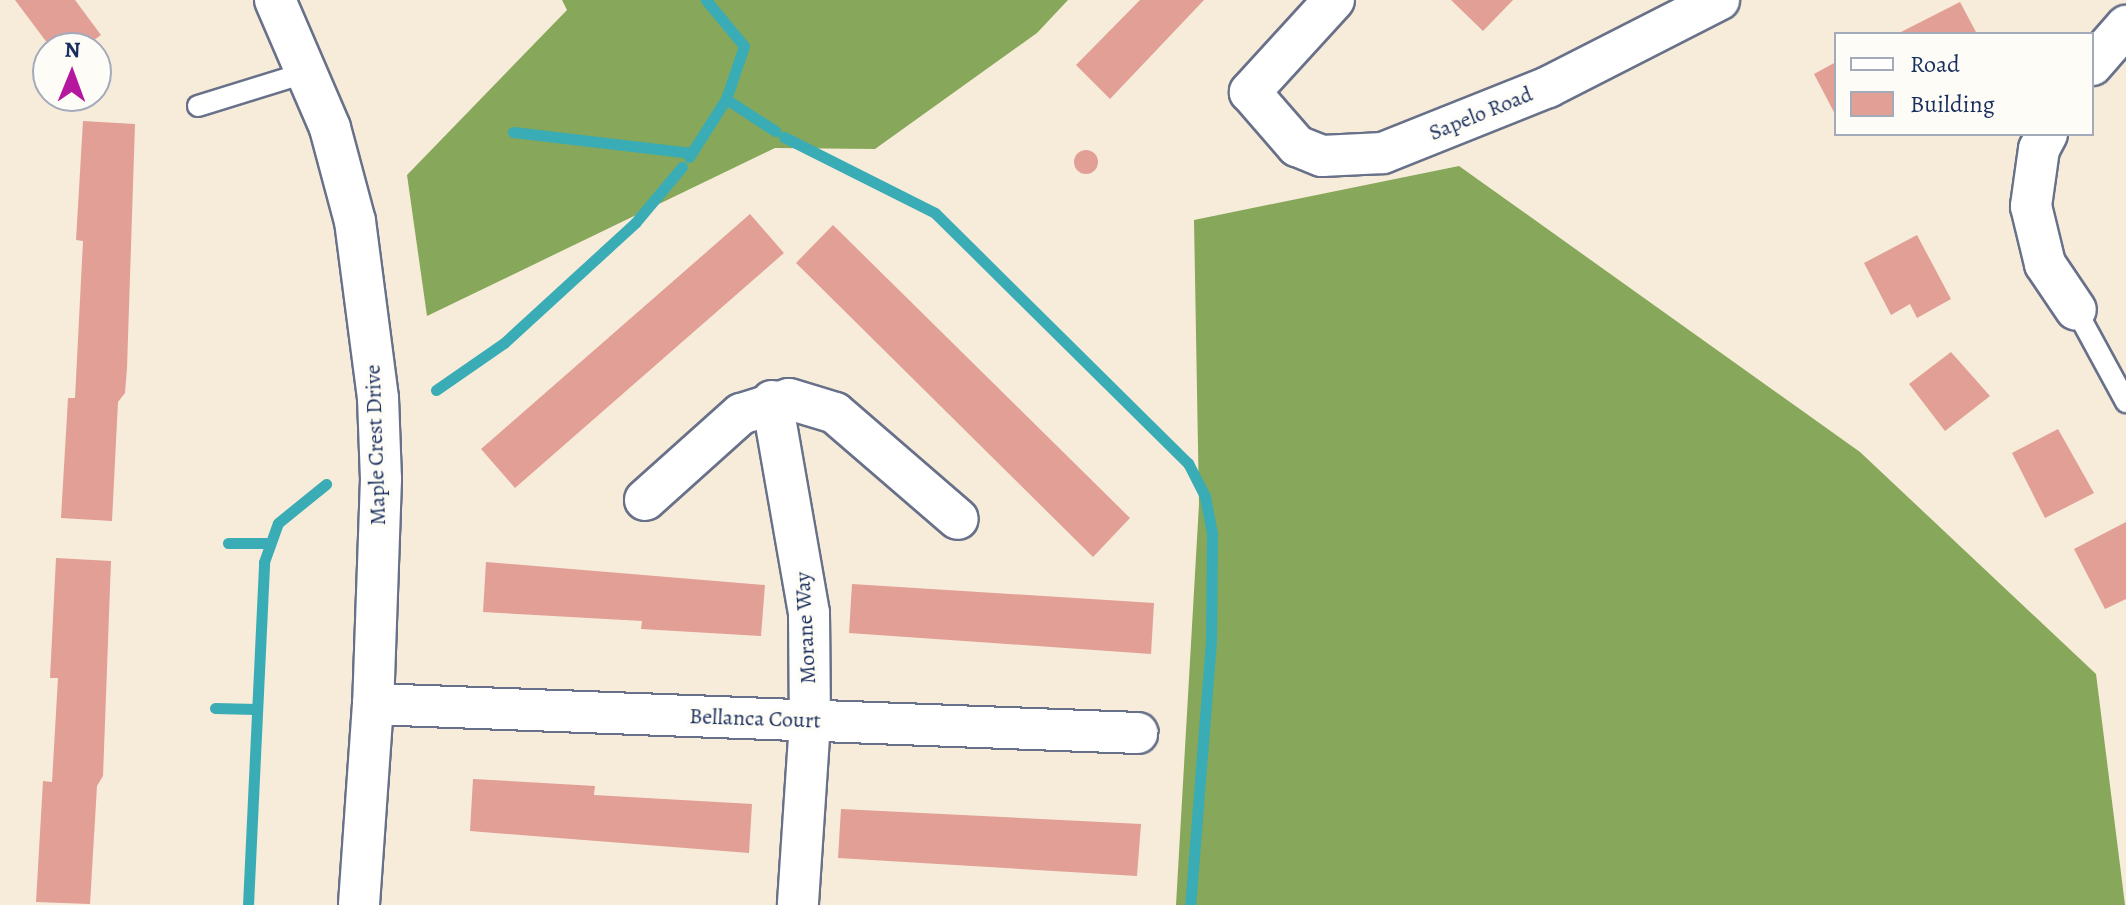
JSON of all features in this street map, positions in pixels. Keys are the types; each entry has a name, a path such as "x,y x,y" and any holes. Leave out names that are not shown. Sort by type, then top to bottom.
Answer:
{"street":[{"name":"Maple Crest Drive","path":"275,0 330,128 352,208 369,303 381,479 373,704 359,905"},
{"name":"Sapelo Road","path":"1334,0 1250,92 1297,146 1322,156 1383,153 1548,87 1719,0"},
{"path":"2094,63 2126,26"},
{"path":"2046,136 2039,149 2031,206 2045,264 2076,310"},
{"path":"645,500 741,414 772,401 817,405 835,413 958,519"},
{"name":"Morane Way","path":"772,401 809,613 810,722 798,905"},
{"name":"Bellanca Court","path":"373,704 1137,733"}],"lane":[{"path":"198,106 308,72"},
{"path":"2076,310 2126,402"}],"green space":[{"path":"562,0 1068,0 1037,33 875,149 775,148 427,316 407,175 567,10"},
{"path":"1459,166 1860,452 2096,674 2125,905 1176,905 1199,504 1194,220"}],"building":[{"path":"15,0 75,0 99,32 39,32"},
{"path":"1140,0 1204,0 1110,99 1076,65"},
{"path":"1451,0 1513,0 1483,31"},
{"path":"1960,2 1976,32 1901,32"},
{"path":"1834,63 1834,112 1814,74"},
{"path":"83,121 135,124 127,368 125,393 118,402 112,521 61,518 68,398 75,398 83,241 76,240"},
{"path":"1086,150 1094,154 1098,162 1094,170 1086,174 1078,170 1074,162 1078,154"},
{"path":"750,214 784,253 515,488 481,449"},
{"path":"833,225 1130,518 1093,557 796,263"},
{"path":"1917,235 1951,299 1917,318 1910,304 1891,315 1864,263"},
{"path":"1951,352 1990,396 1945,431 1909,384"},
{"path":"2058,429 2094,493 2045,518 2012,453"},
{"path":"2126,522 2126,599 2105,609 2074,549"},
{"path":"56,558 111,561 103,776 97,786 90,904 36,902 43,781 52,782 58,678 50,678"},
{"path":"486,562 765,585 761,636 641,629 642,621 483,612"},
{"path":"852,584 1154,603 1151,654 849,633"},
{"path":"473,779 595,786 594,795 752,804 749,853 470,831"},
{"path":"841,809 1141,824 1137,876 838,858"}],"waterway":[{"path":"689,157 726,99 744,46 706,0"},
{"path":"726,99 775,131"},
{"path":"513,132 692,153"},
{"path":"784,137 935,213 1188,463 1205,497 1212,533 1211,641 1190,905"},
{"path":"436,390 504,343 635,223 682,167"},
{"path":"248,905 264,562 278,523 326,484"},
{"path":"228,543 268,543"},
{"path":"215,708 257,709"}]}
